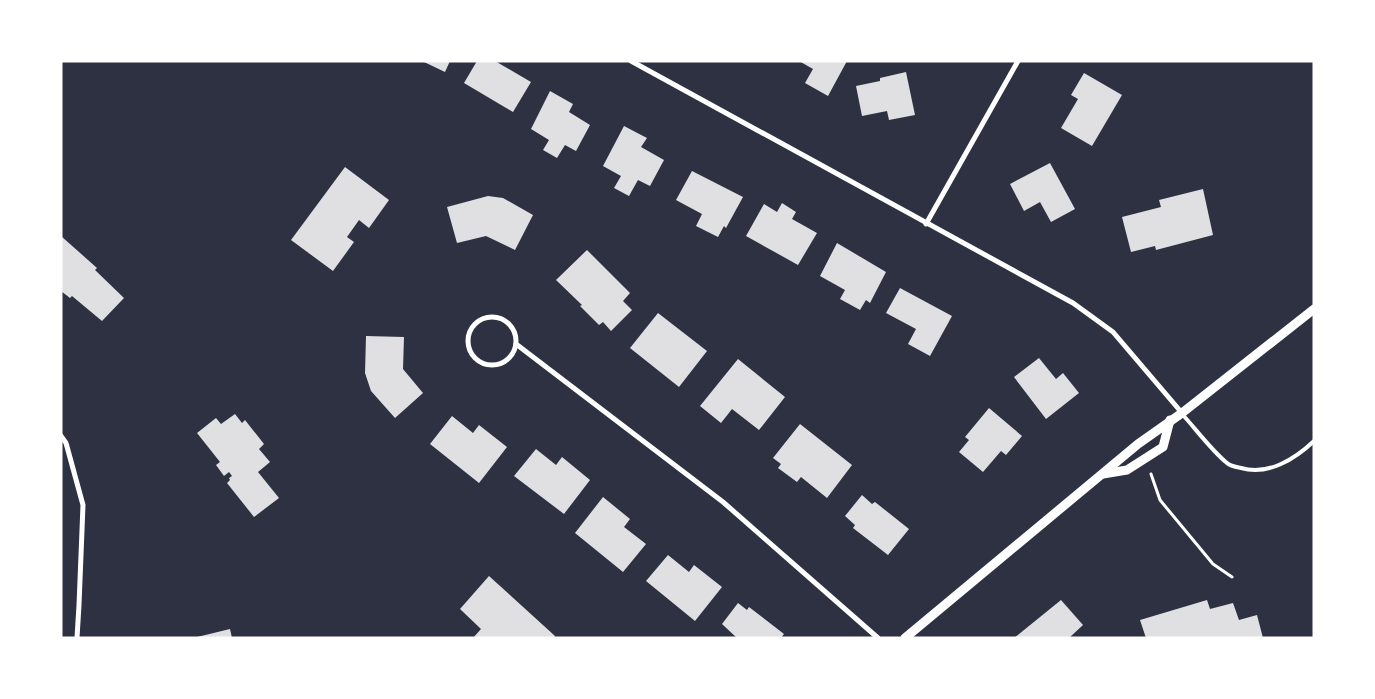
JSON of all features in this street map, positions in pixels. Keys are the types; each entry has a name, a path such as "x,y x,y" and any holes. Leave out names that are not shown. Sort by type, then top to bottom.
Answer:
{"street":[{"path":"632,61 1073,303 1113,332 1182,413"},
{"path":"926,224 1018,61"},
{"path":"905,638 1138,444 1182,413 1314,309"},
{"path":"516,344 513,353 506,361 496,364 489,364 476,359 468,344 474,325 482,319 492,317 502,319 510,325 515,334 516,344 723,502 878,638"},
{"path":"1102,474 1127,470 1163,447 1170,420"},
{"path":"61,436 66,443 82,505 77,638"}],"lane":[{"path":"1182,413 1228,464 1246,469 1262,470 1279,465 1303,451 1314,441"}],"path":[{"path":"1150,471 1160,500 1213,564 1232,577"}],"building":[{"path":"422,61 450,61 445,72"},
{"path":"477,61 495,61 531,82 513,112 464,83"},
{"path":"799,61 847,61 828,96 805,83 813,69"},
{"path":"906,72 915,115 889,120 887,111 862,116 856,86 880,81 880,78"},
{"path":"1084,73 1122,95 1092,146 1061,128 1078,99 1071,95"},
{"path":"550,91 573,104 569,112 590,125 576,151 565,145 557,158 543,150 549,140 531,129"},
{"path":"624,126 647,138 641,147 664,160 650,186 638,180 629,196 614,188 621,176 603,166"},
{"path":"1050,163 1075,209 1051,222 1040,202 1024,211 1010,184"},
{"path":"345,167 389,200 369,228 359,220 347,237 354,242 333,271 291,240"},
{"path":"692,171 743,197 726,228 724,226 718,237 696,226 702,214 676,200"},
{"path":"1203,189 1213,235 1156,250 1155,246 1131,252 1122,217 1161,207 1159,200"},
{"path":"488,196 503,198 533,215 515,250 486,236 457,243 447,207"},
{"path":"782,203 796,212 792,219 817,233 798,265 746,236 764,204 777,212"},
{"path":"61,236 97,268 95,270 124,298 102,321 72,296 70,298 61,291"},
{"path":"837,243 886,272 870,303 866,300 860,310 840,299 845,290 820,276"},
{"path":"587,250 630,293 623,301 632,310 611,331 603,322 599,325 580,306 582,305 556,280"},
{"path":"900,288 952,316 930,356 908,344 916,329 886,313"},
{"path":"658,313 707,351 679,387 630,348"},
{"path":"366,336 404,337 403,369 423,393 395,418 371,391 365,373"},
{"path":"1039,358 1056,379 1063,373 1079,393 1046,419 1014,377"},
{"path":"738,359 785,397 759,430 732,409 721,423 700,406"},
{"path":"989,408 1022,436 1006,455 1001,451 983,472 959,452 969,440 965,437"},
{"path":"235,414 242,423 245,420 264,444 259,449 270,462 258,472 279,498 254,517 227,483 232,476 229,472 224,476 216,465 220,462 197,433 216,418 221,424"},
{"path":"452,416 473,433 479,425 507,447 479,483 430,444"},
{"path":"800,424 852,465 827,498 801,477 797,482 778,468 781,464 773,458"},
{"path":"536,449 556,465 562,457 590,480 564,514 514,476"},
{"path":"862,495 872,504 875,502 909,529 888,555 853,528 855,525 845,516"},
{"path":"603,497 630,519 624,527 646,544 623,572 575,533"},
{"path":"668,555 689,572 694,565 722,587 695,621 646,581"},
{"path":"489,576 555,636 554,638 473,638 481,629 460,609"},
{"path":"1061,600 1083,625 1069,638 1014,638"},
{"path":"1207,600 1210,609 1233,603 1239,620 1257,615 1263,638 1146,638 1140,620"},
{"path":"738,603 747,610 749,607 784,634 781,638 737,638 722,624"},
{"path":"230,629 232,638 197,637"}]}
